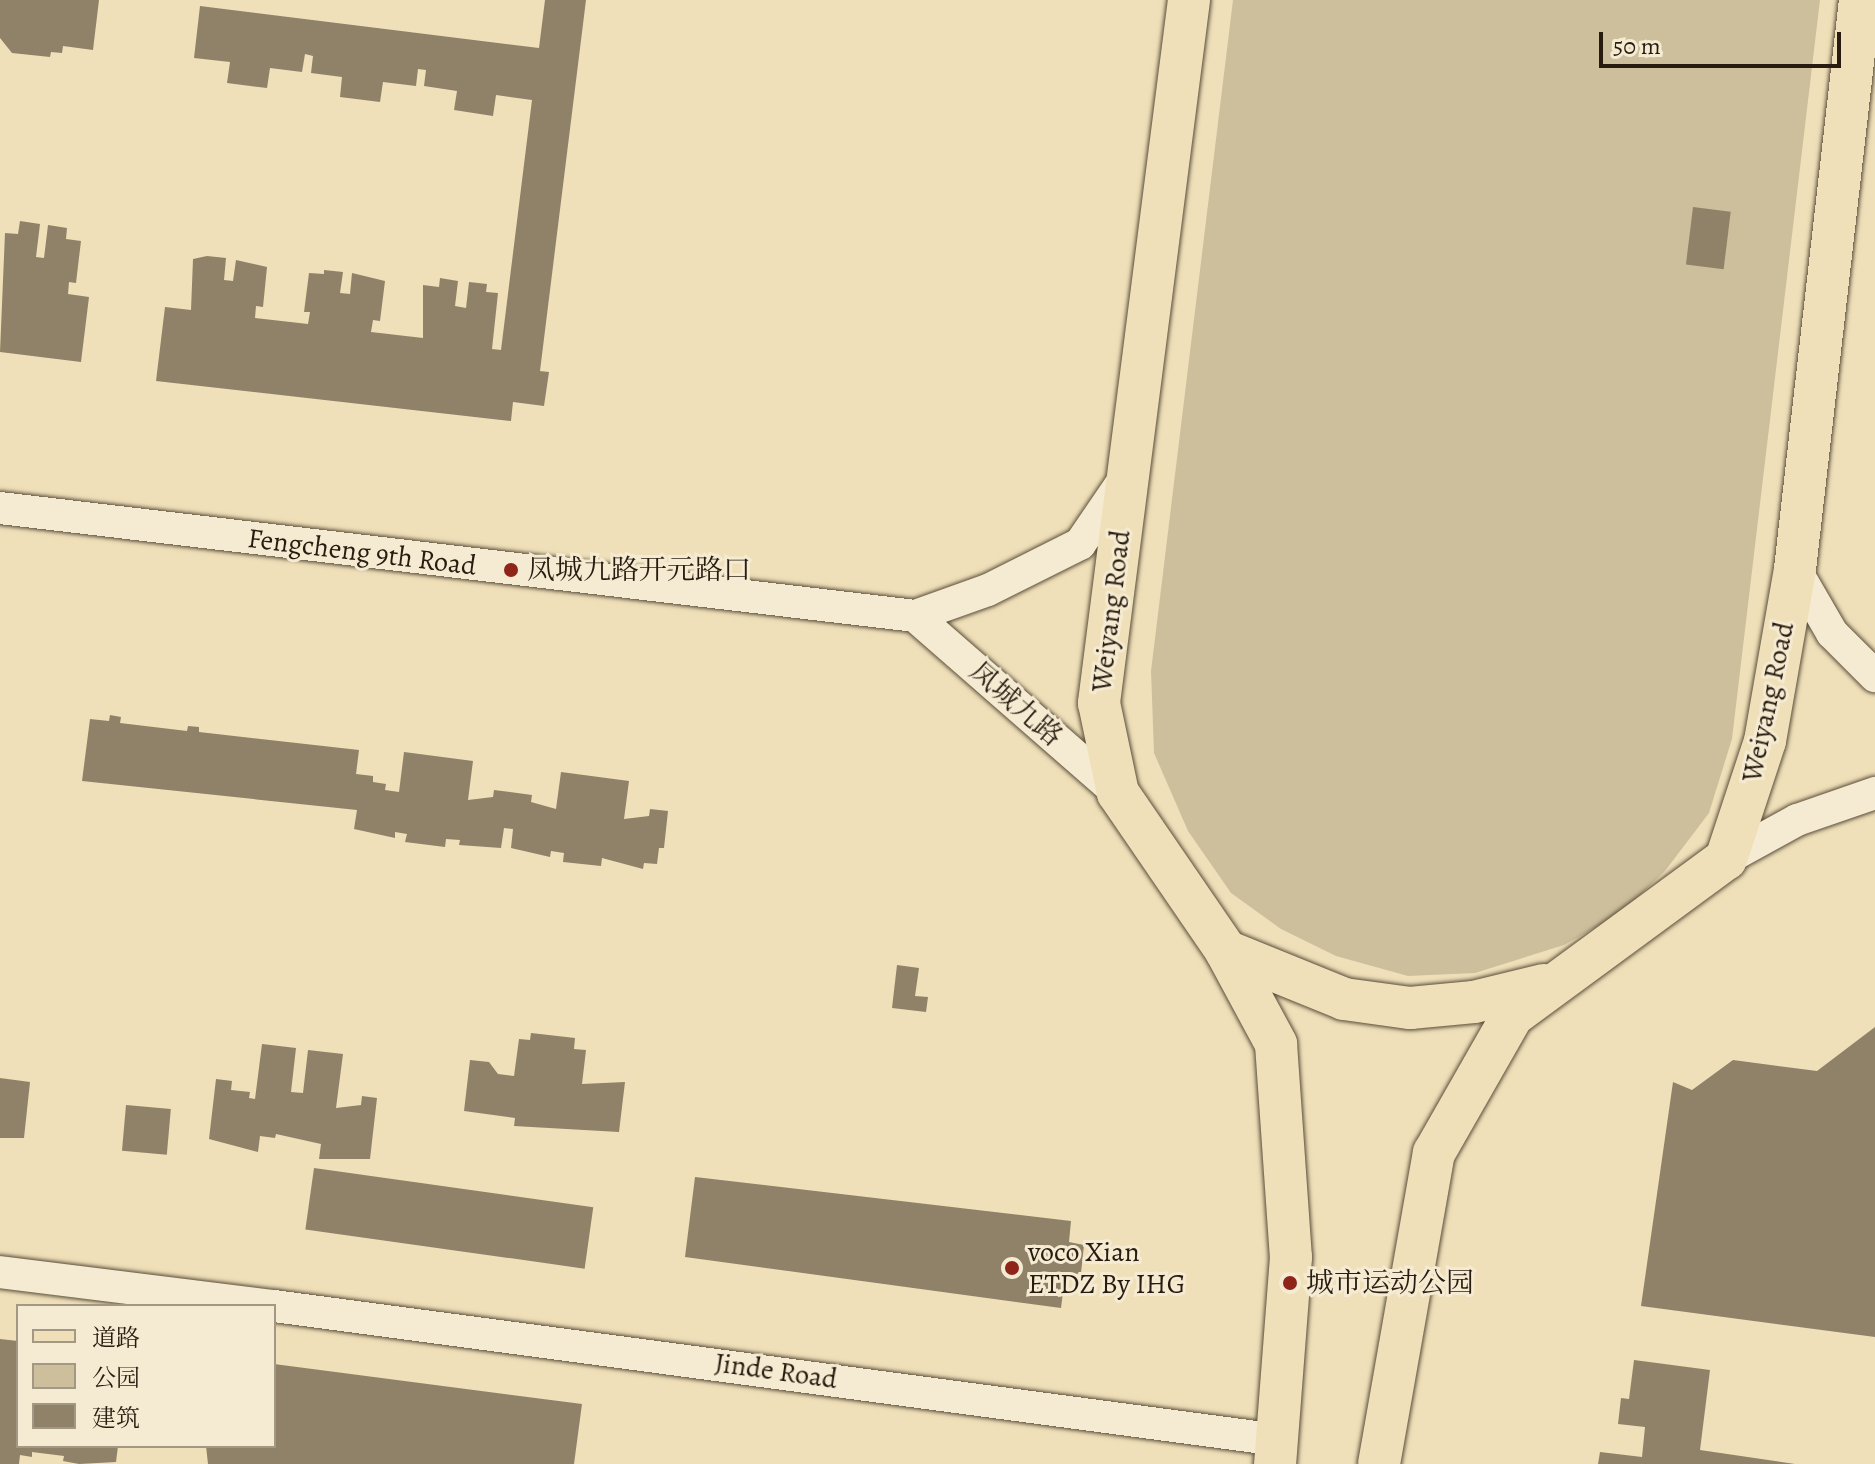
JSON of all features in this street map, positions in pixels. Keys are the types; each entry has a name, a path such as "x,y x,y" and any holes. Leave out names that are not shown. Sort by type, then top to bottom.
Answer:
{"main road":[{"name":"Weiyang Road","path":"1189,0 1099,703 1118,793 1226,951 1276,1044 1291,1257 1276,1452"},
{"name":"Weiyang Road","path":"1726,859 1765,741 1795,569 1860,0"},
{"path":"1379,1464 1434,1153 1512,1016 1569,979 1726,859"},
{"path":"1226,951 1344,999 1410,1008 1474,1002 1569,979"}],"street":[{"path":"915,616 988,590 1080,544 1129,472"},
{"name":"Fengcheng 9th Road","path":"0,508 915,616"},
{"path":"1795,569 1832,633 1875,676"},
{"name":"凤城九路","path":"915,616 1118,793"},
{"path":"1726,859 1797,820 1875,793"},
{"name":"Jinde Road","path":"0,1272 258,1304"},
{"name":"Jinde Road","path":"276,1306 1276,1452"}],"green space":[{"path":"1233,0 1820,0 1732,739 1709,813 1665,871 1621,913 1564,945 1475,973 1408,976 1336,956 1281,929 1231,893 1188,831 1154,753 1151,671"}],"building":[{"path":"0,0 99,0 93,50 63,46 62,53 51,52 50,57 12,53 0,38"},
{"path":"545,0 586,0 540,371 549,372 544,406 513,402 511,421 156,381 165,307 191,310 193,259 207,256 226,258 224,280 233,281 236,260 267,267 263,307 256,306 255,318 308,324 310,312 304,312 309,273 324,274 324,270 343,272 340,293 350,294 352,273 385,281 380,321 373,320 371,332 423,338 423,285 439,287 440,278 458,281 455,306 466,308 469,282 487,284 486,292 498,293 492,349 501,350 532,100 496,95 493,116 454,110 457,91 424,86 426,70 418,69 416,86 383,82 380,102 340,97 342,77 311,73 313,56 305,54 302,72 270,68 267,88 227,83 230,62 194,58 200,6 539,48"},
{"path":"1693,207 1731,212 1724,269 1686,265"},
{"path":"20,221 40,224 36,257 44,258 48,225 67,228 66,239 81,241 76,283 69,282 68,294 89,297 81,362 0,352 5,233 18,234"},
{"path":"110,715 121,717 120,723 187,731 188,726 199,727 199,732 359,750 356,774 373,776 373,782 386,784 385,790 399,792 404,752 473,761 468,800 493,797 494,790 532,795 531,802 556,809 561,772 629,781 624,819 649,816 650,809 668,811 664,848 659,848 657,864 644,863 643,869 602,858 601,866 563,862 564,853 551,851 550,857 511,848 513,829 504,828 501,848 459,845 460,840 446,839 445,847 405,842 407,834 395,832 395,838 354,829 357,810 82,781 90,719 109,721"},
{"path":"897,965 919,968 915,996 928,997 926,1012 892,1008"},
{"path":"1875,1027 1875,1337 1641,1306 1673,1082 1692,1090 1733,1060 1817,1071"},
{"path":"531,1033 575,1038 574,1049 586,1050 582,1084 625,1082 619,1132 514,1126 515,1118 464,1111 470,1060 489,1062 498,1074 514,1076 519,1039 530,1040"},
{"path":"262,1044 296,1048 291,1092 303,1093 308,1050 343,1054 336,1108 361,1105 362,1096 377,1098 370,1159 319,1159 321,1144 276,1134 275,1138 260,1136 258,1152 209,1139 216,1079 232,1081 231,1090 250,1092 249,1098 255,1099"},
{"path":"0,1078 30,1082 24,1138 0,1138"},
{"path":"126,1105 171,1109 167,1155 122,1151"},
{"path":"314,1168 593,1207 585,1269 305,1229"},
{"path":"695,1177 1071,1221 1069,1242 1084,1245 1081,1273 1065,1276 1061,1308 685,1257"},
{"path":"0,1339 16,1341 16,1448 118,1448 116,1462 79,1464 63,1461 64,1456 32,1452 32,1457 20,1455 19,1464 0,1464"},
{"path":"1634,1360 1710,1370 1700,1450 1795,1464 1598,1464 1600,1452 1642,1457 1645,1427 1618,1424 1621,1398 1629,1399"},
{"path":"276,1364 582,1404 574,1464 208,1464 206,1448 276,1448"}],"place":[{"name":"凤城九路开元路口","path":"511,570"},
{"name":"voco Xian ETDZ By IHG","path":"1012,1268"},
{"name":"城市运动公园","path":"1290,1283"}]}
